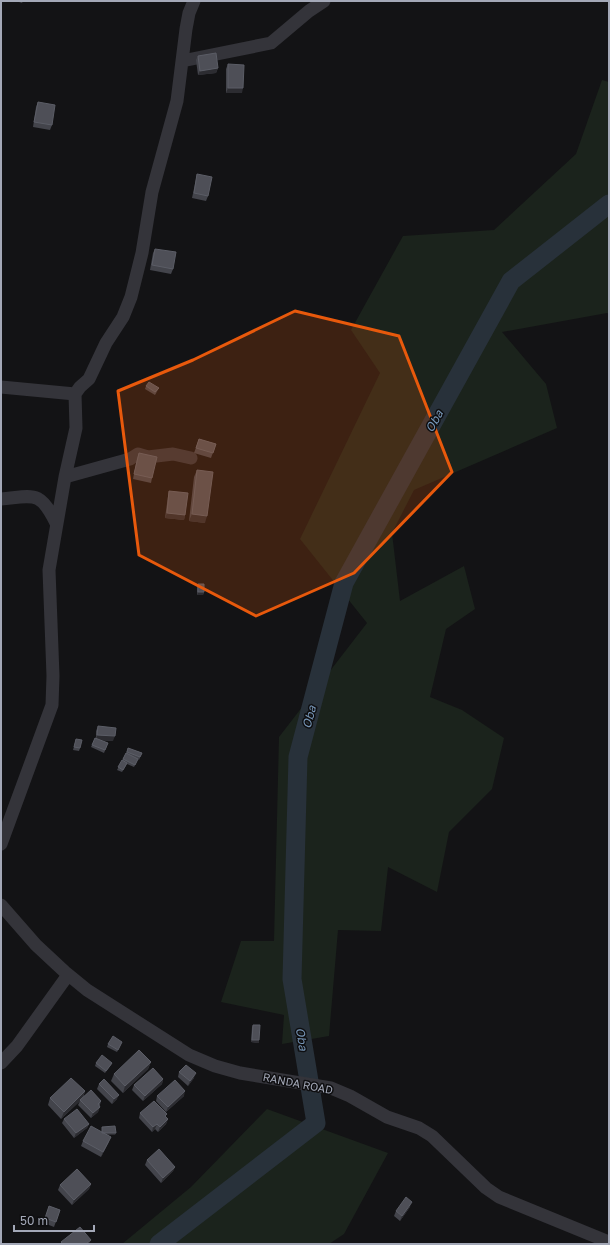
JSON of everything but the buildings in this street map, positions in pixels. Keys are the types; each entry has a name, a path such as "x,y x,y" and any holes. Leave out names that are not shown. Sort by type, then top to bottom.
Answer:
{"street":[{"path":"1,844 52,705 53,676 48,570 65,477 76,428 76,394 80,387 90,379 106,343 123,318 131,297 142,253 155,179 177,101 186,29 189,13 194,1"},
{"path":"182,61 272,43 308,11 324,1"},
{"path":"1,387 76,394"},
{"path":"65,477 130,459 138,454 148,457 173,454 191,458"},
{"path":"1,499 31,496 41,499 49,509 56,523"},
{"name":"RANDA ROAD","path":"1,905 36,945 68,975 87,990 189,1055 216,1066 240,1073 312,1084 338,1090 387,1117 419,1128 432,1136 486,1188 499,1197 609,1242"},
{"path":"1,1063 17,1046 68,975"}],"highlighted area":[{"path":"295,311 399,336 452,472 354,573 256,616 139,555 118,391 193,360"}],"shaded area":[{"path":"602,80 609,82 609,314 607,313 502,332 546,384 557,428 414,490 392,533 400,601 464,566 475,609 446,629 430,697 462,710 504,738 492,789 449,832 437,892 388,867 381,931 338,930 329,1036 282,1044 284,1015 221,1002 241,941 274,941 279,737 367,623 300,539 380,373 351,330 403,236 494,230 576,154"},
{"path":"267,1109 388,1153 344,1234 329,1244 122,1244 191,1187"}],"waterway":[{"name":"Oba","path":"159,1244 316,1123 292,979 298,757 344,583 511,281 609,204"}]}
